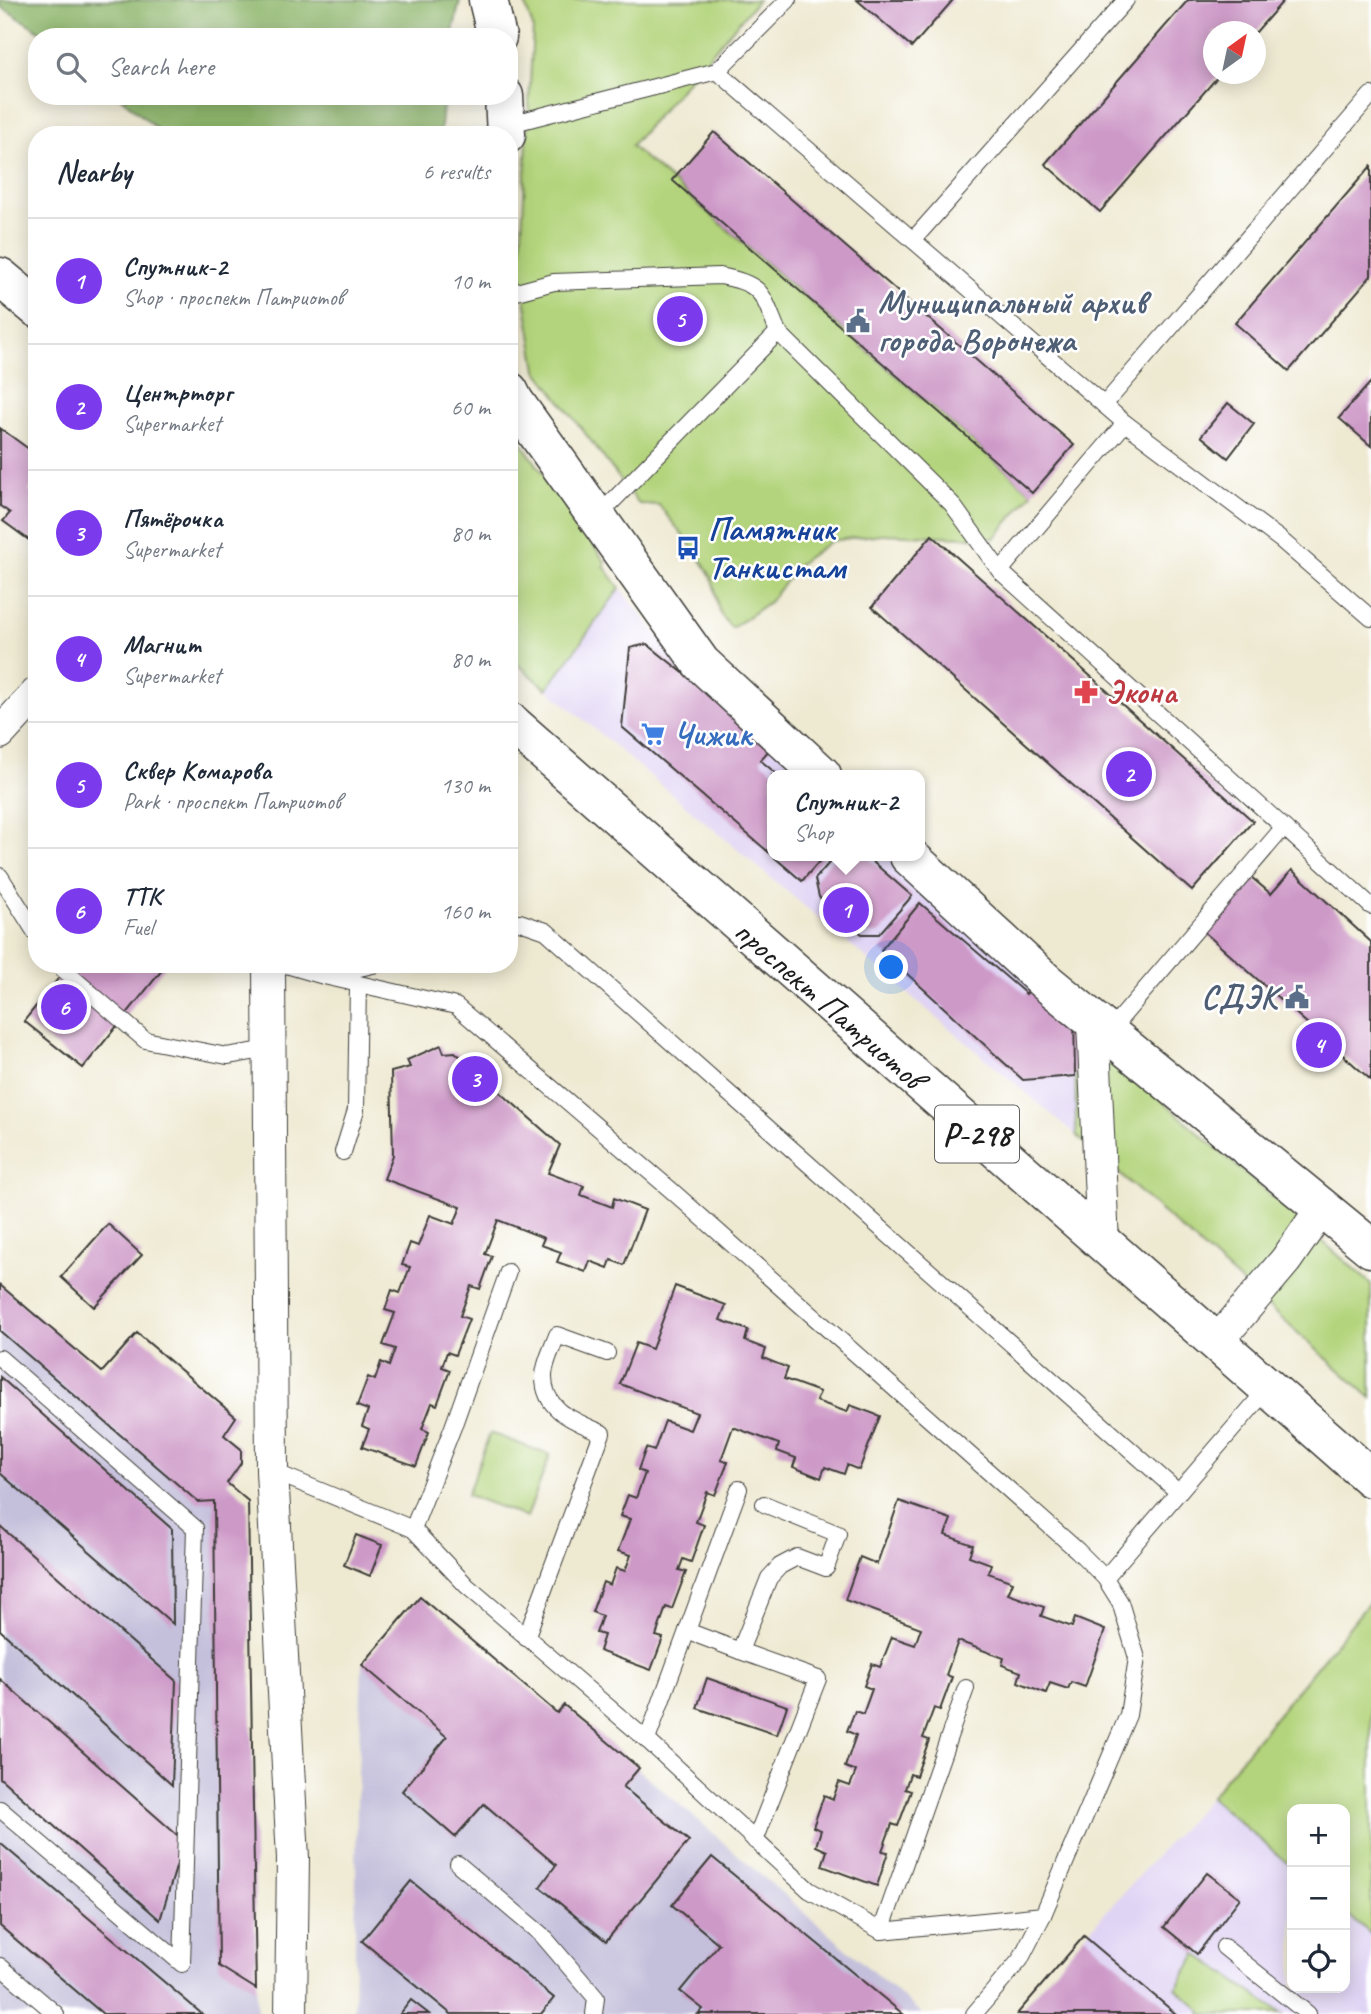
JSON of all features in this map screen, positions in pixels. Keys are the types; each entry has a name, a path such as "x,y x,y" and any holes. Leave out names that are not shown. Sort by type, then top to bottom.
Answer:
{"main road":[{"path":"488,0 495,28"},
{"path":"0,277 28,288"},
{"path":"0,277 28,301"},
{"path":"518,407 701,663 817,770"},
{"name":"проспект Патриотов","path":"518,729 1371,1478"},
{"path":"914,861 1046,982 1371,1248"}],"street":[{"path":"0,733 28,703"},
{"path":"269,973 272,1471 293,1858 292,2014"},
{"path":"1100,1027 1103,1244"},
{"path":"1216,1343 1286,1259 1322,1208"}],"lane":[{"path":"505,119 718,71 788,0"},
{"path":"913,240 1126,0"},
{"path":"718,71 1125,423 1281,540 1371,618"},
{"path":"1104,404 1371,95"},
{"path":"518,292 554,282 720,276 746,281 761,293 778,332 952,505 1000,571 1371,906"},
{"path":"597,517 778,332"},
{"path":"1000,571 1125,423"},
{"path":"1100,1027 1283,828"},
{"path":"0,876 28,921"},
{"path":"518,922 546,931 1178,1492"},
{"path":"67,973 145,1040 227,1056 270,1049"},
{"path":"314,973 456,1006 671,1190 1078,1551 1105,1578 1120,1602 1137,1658 1128,1716 1043,1915 1020,1961 974,2014"},
{"path":"324,976 337,973"},
{"path":"343,1152 356,1110 358,984"},
{"path":"413,1529 453,1427 508,1272"},
{"path":"526,1638 602,1433 564,1417 546,1397 544,1374 557,1335 607,1353"},
{"path":"0,1358 195,1528 182,1964 0,1809"},
{"path":"1105,1578 1268,1388"},
{"path":"272,1471 413,1529 467,1586 648,1740 809,1890 881,1931 1043,1915"},
{"path":"648,1740 739,1489"},
{"path":"740,1651 769,1578 780,1566 797,1557 826,1568 838,1534 764,1504"},
{"path":"687,1631 818,1679 755,1840"},
{"path":"881,1931 966,1688"},
{"path":"458,1864 542,1936 596,1998 594,2014"},
{"path":"1224,1947 1308,2014"},
{"path":"0,1966 56,2014"}],"shaded area":[{"path":"620,588 676,659 801,770 767,770 767,861 904,861 1074,1011 1076,1135 547,689"},
{"path":"0,1285 248,1501 257,2014 0,2014"},
{"path":"420,1597 557,1713 564,1705 922,2014 354,2014 362,1665"},
{"path":"1210,1797 1287,1863 1287,1993 1350,1993 1350,1916 1371,1934 1371,2014 1017,2014"}],"green space":[{"path":"0,0 460,0 454,28 35,28 0,6"},
{"path":"524,0 758,0 631,146 1032,493 995,538 881,534 831,541 800,563 769,602 732,628 725,621 718,607 713,581 692,547 659,505 639,504 537,370 520,269 533,28"},
{"path":"129,105 443,105 441,126 154,126"},
{"path":"518,438 606,563 604,566 620,588 547,689 518,665"},
{"path":"1075,1024 1371,1284 1371,1398 1076,1135"},
{"path":"490,1433 550,1455 527,1517 467,1495"},
{"path":"1371,1600 1371,1934 1350,1916 1350,1804 1287,1804 1287,1863 1210,1797"},
{"path":"1197,1954 1282,2014 1201,2014 1202,2011 1176,1988"}],"building":[{"path":"857,0 953,0 912,47"},
{"path":"1188,0 1284,0 1266,21 1203,21 1203,84 1211,84 1100,212 1045,164"},
{"path":"714,132 1074,445 1032,493 672,180"},
{"path":"1371,166 1371,276 1289,371 1235,323"},
{"path":"1371,382 1371,446 1339,418"},
{"path":"1228,403 1254,424 1228,458 1201,436"},
{"path":"0,428 28,448 28,539 3,521 10,513 0,506"},
{"path":"932,535 1253,821 1192,891 872,607"},
{"path":"647,644 772,747 760,760 772,770 767,770 767,851 622,727 630,648"},
{"path":"779,861 820,861 802,881"},
{"path":"831,861 872,861 912,896 879,934 862,934 819,897 815,879"},
{"path":"1292,870 1371,942 1371,1080 1203,931 1251,877 1271,894"},
{"path":"920,903 1026,994 1036,980 1074,1011 1075,1076 1023,1080 881,950"},
{"path":"63,973 160,973 83,1068 24,1021"},
{"path":"441,1045 444,1053 455,1052 560,1145 548,1173 584,1186 581,1195 612,1207 614,1198 645,1210 624,1265 611,1260 608,1268 590,1261 586,1272 557,1262 561,1252 541,1245 544,1238 498,1220 485,1254 492,1256 480,1289 471,1286 460,1316 469,1319 455,1355 447,1352 442,1367 450,1370 437,1405 432,1403 422,1429 429,1432 416,1466 362,1447 369,1429 362,1426 368,1410 357,1406 368,1377 375,1380 381,1362 389,1366 395,1349 383,1345 395,1313 385,1310 392,1290 400,1293 410,1267 402,1265 410,1243 418,1246 430,1215 454,1224 461,1207 384,1179 393,1155 391,1072 410,1067 407,1060"},
{"path":"108,1224 142,1255 94,1307 61,1277"},
{"path":"0,1285 102,1372 137,1333 236,1417 224,1435 241,1449 241,1463 227,1483 248,1501 256,1989 219,1966 214,1501 198,1502 0,1331"},
{"path":"675,1286 726,1305 720,1320 748,1330 745,1341 766,1349 763,1358 788,1368 784,1379 820,1392 816,1401 847,1412 850,1405 880,1416 859,1470 847,1465 844,1474 825,1467 821,1478 793,1467 796,1458 777,1451 779,1444 733,1427 721,1460 728,1462 715,1495 707,1492 696,1522 704,1525 691,1562 683,1559 679,1570 686,1572 672,1609 666,1607 656,1636 663,1638 651,1670 599,1651 604,1635 596,1633 602,1616 592,1612 603,1582 610,1585 616,1568 625,1571 631,1555 618,1551 630,1519 620,1516 628,1495 636,1498 645,1473 638,1470 646,1448 654,1451 665,1421 690,1430 697,1413 620,1384 636,1343 652,1349"},
{"path":"0,1377 172,1529 173,1624 0,1473"},
{"path":"899,1501 951,1519 945,1535 973,1545 969,1556 991,1564 988,1573 1013,1582 1008,1594 1044,1607 1041,1616 1072,1627 1075,1618 1105,1630 1085,1687 1071,1682 1068,1689 1050,1683 1046,1693 1018,1682 1021,1672 1002,1665 1004,1658 958,1641 946,1675 952,1677 940,1710 934,1708 923,1738 929,1740 916,1776 910,1774 905,1789 911,1791 898,1826 892,1824 882,1851 888,1852 877,1886 822,1866 827,1851 816,1846 821,1830 813,1827 824,1795 833,1799 839,1782 850,1786 856,1771 845,1767 856,1735 847,1731 855,1711 863,1714 872,1689 864,1686 872,1664 880,1667 892,1637 915,1645 921,1628 845,1600 860,1557 877,1564"},
{"path":"0,1526 176,1681 172,1785 0,1630"},
{"path":"356,1535 382,1545 370,1576 344,1565"},
{"path":"420,1597 557,1713 564,1705 639,1768 623,1787 689,1841 606,1941 540,1887 556,1865 484,1804 455,1837 402,1791 447,1737 362,1665"},
{"path":"707,1678 787,1706 777,1735 697,1708"},
{"path":"0,1679 184,1841 160,1920 0,1778"},
{"path":"0,1843 202,2014 103,2014 0,1926"},
{"path":"712,1857 903,2014 698,2014 703,2009 680,1991 719,1944 672,1905"},
{"path":"1207,1873 1240,1898 1197,1954 1164,1927"},
{"path":"411,1881 554,1998 541,2014 451,2014 362,1941"},
{"path":"1084,1936 1176,2014 1017,2014"},
{"path":"411,2000 429,2014 400,2014"}],"place":[{"name":"Сквер Комарова","path":"680,319"},
{"name":"Муниципальный архив города Воронежа","path":"858,321"},
{"name":"Памятник Танкистам","path":"688,548"},
{"name":"Экона","path":"1086,692"},
{"name":"Чижик","path":"653,734"},
{"name":"Центрторг","path":"1129,774"},
{"name":"Спутник-2","path":"846,910"},
{"name":"СДЭК","path":"1297,997"},
{"name":"ТТК","path":"64,1007"},
{"name":"Магнит","path":"1319,1045"},
{"name":"Пятёрочка","path":"475,1079"}]}
